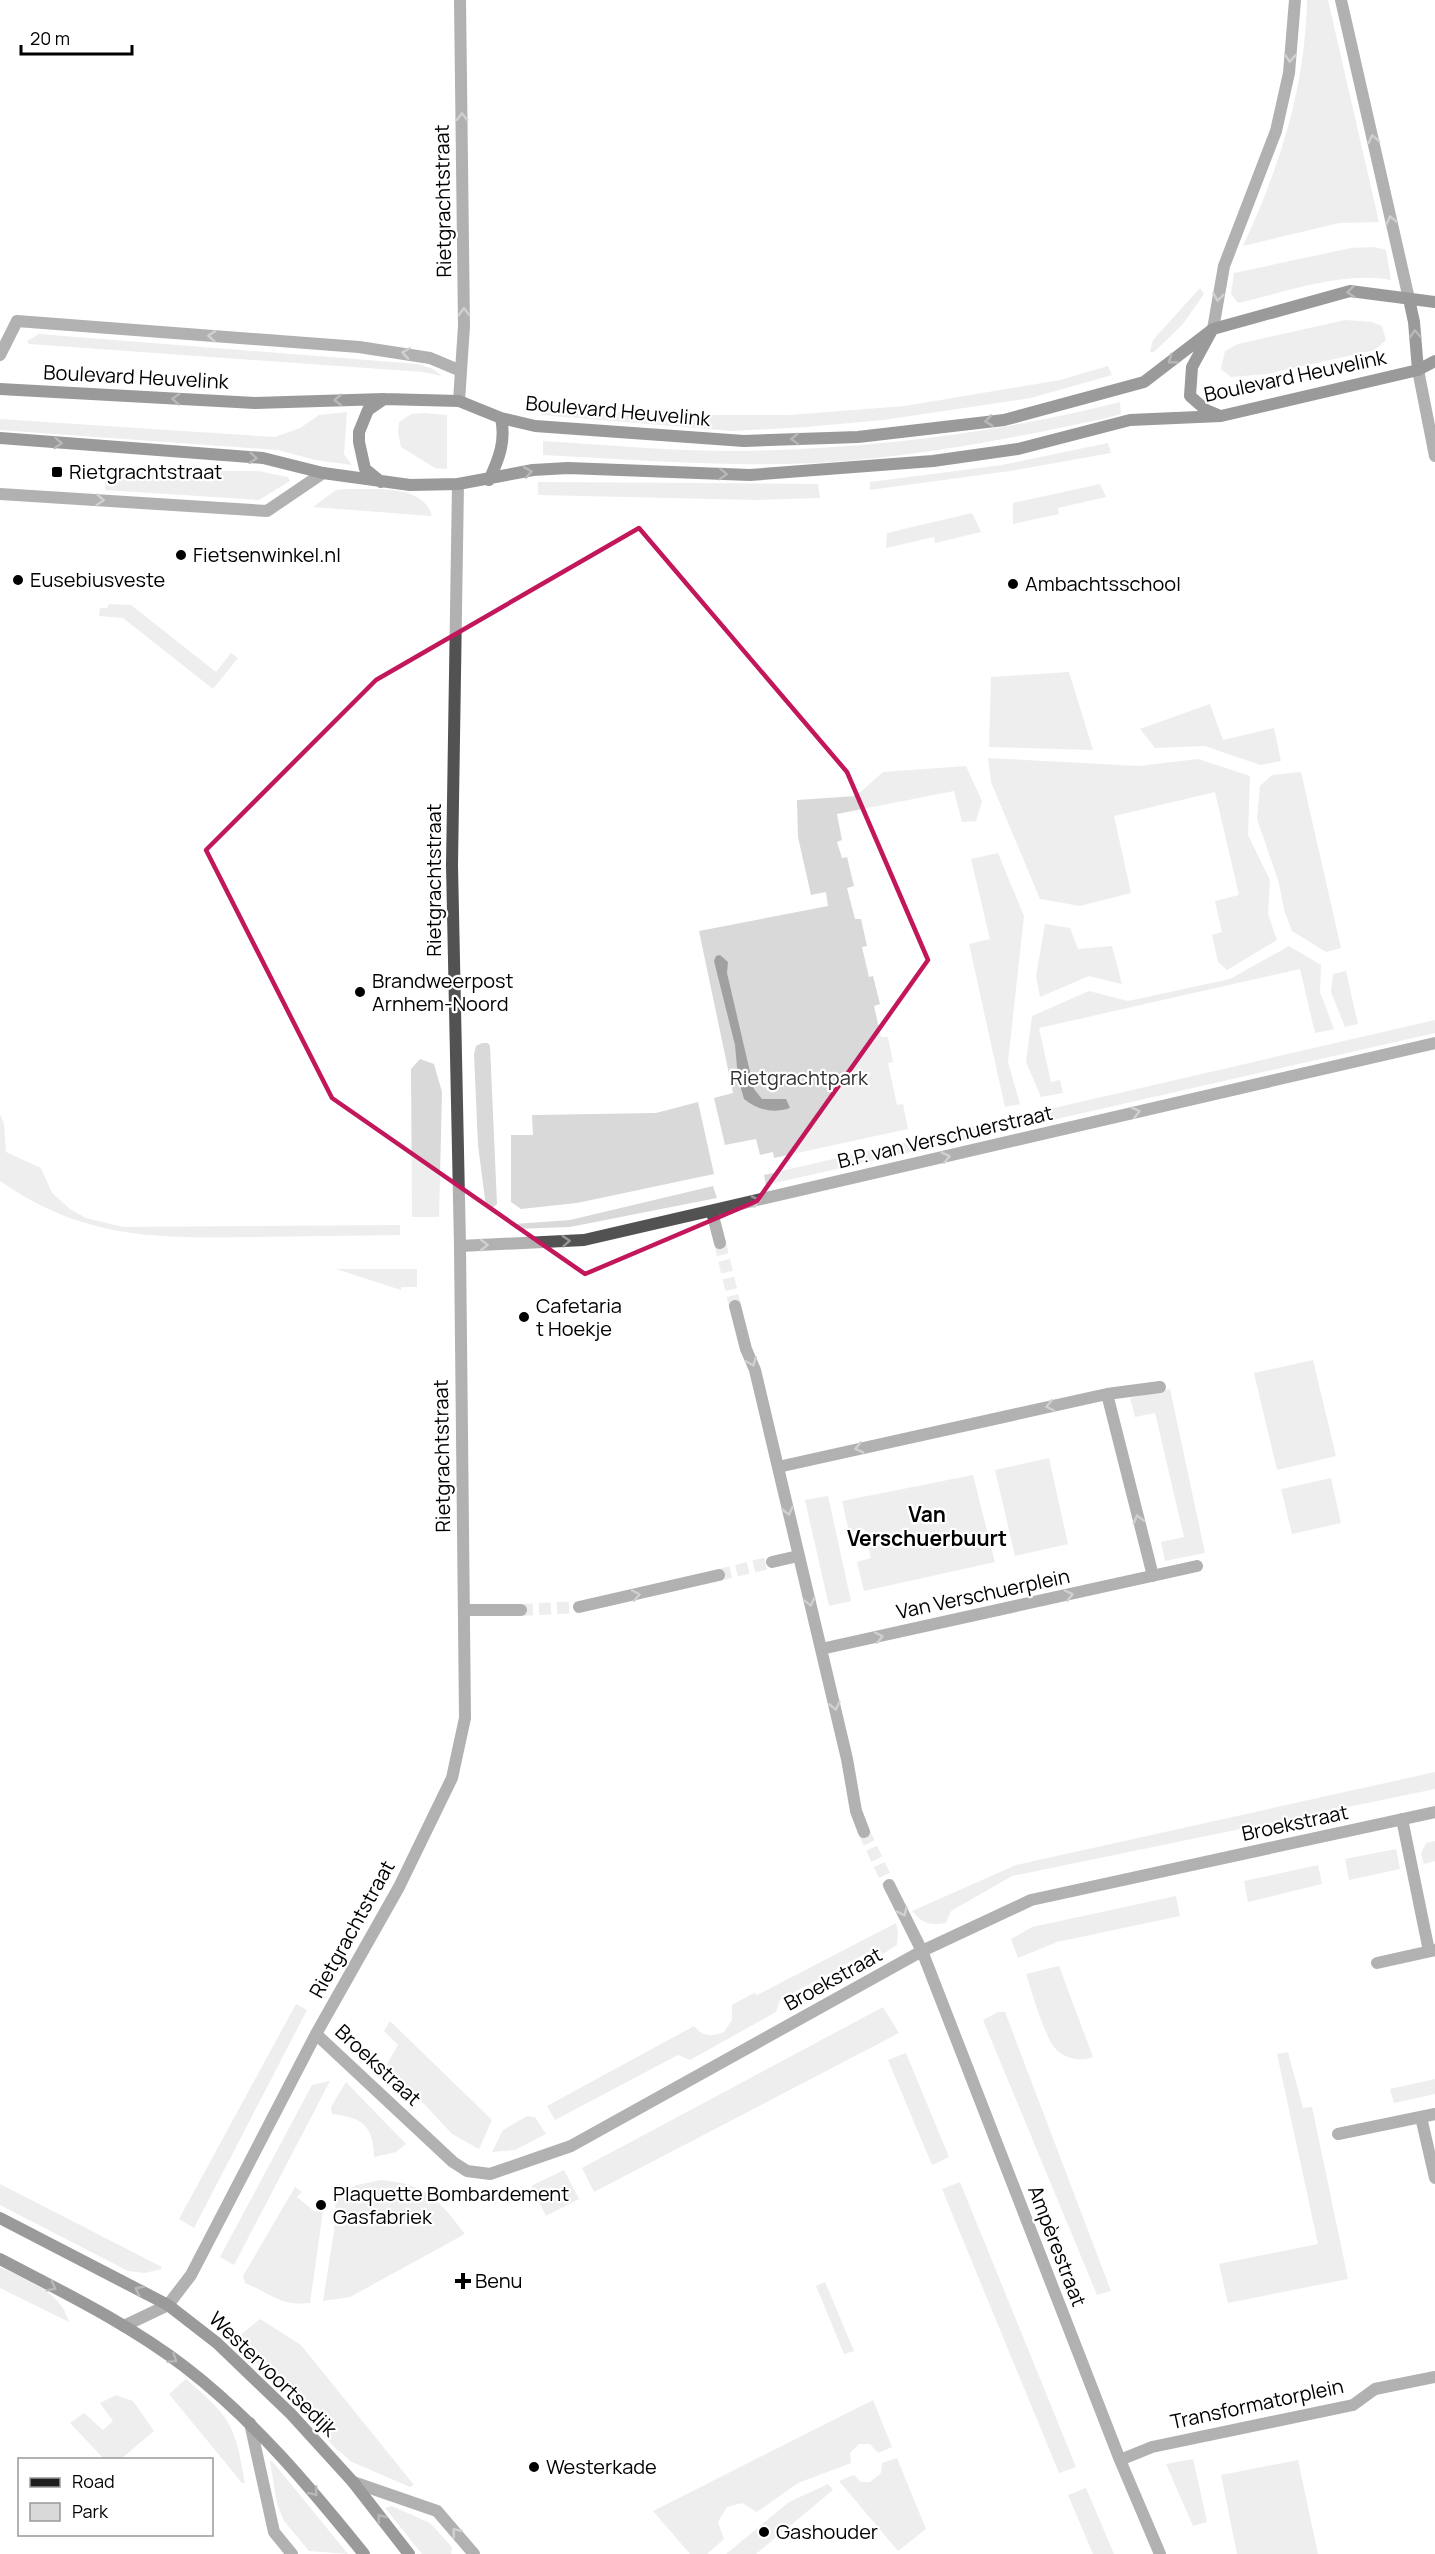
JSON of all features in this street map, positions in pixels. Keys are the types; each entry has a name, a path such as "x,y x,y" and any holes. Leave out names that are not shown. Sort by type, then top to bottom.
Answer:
{"main road":[{"name":"Boulevard Heuvelink","path":"0,389 255,403 384,399 459,401 501,418 535,426 744,441 858,437 1004,420 1144,382 1213,329 1350,291 1375,292 1435,302"},
{"path":"1409,299 1414,322 1418,370"},
{"path":"1213,329 1192,368 1190,396 1206,410 1221,416"},
{"name":"Boulevard Heuvelink","path":"0,438 263,458 323,473 410,485 458,484 533,470 568,468 750,475 849,470 1018,449 1130,420 1221,416 1418,370 1435,361"},
{"path":"382,482 365,469 359,432 368,410 384,399"},
{"path":"489,480 501,456 504,431 501,418"},
{"name":"Westervoortsedijk","path":"0,2218 168,2305 217,2343 291,2414 353,2482 409,2554"},
{"path":"0,2259 124,2326 185,2367 250,2423 300,2474 364,2554"}],"street":[{"name":"Rietgrachtstraat","path":"459,401 464,326 460,0"},
{"path":"1213,329 1224,266 1276,131 1289,73 1295,0"},
{"path":"1341,0 1409,299"},
{"path":"0,355 17,321 359,347 408,353 461,370"},
{"path":"1418,370 1435,456"},
{"path":"0,494 267,511 323,473"},
{"name":"Rietgrachtstraat","path":"124,2326 168,2305 191,2275 316,2034 399,1887 452,1778 465,1718 460,1246 452,864 458,484"},
{"name":"B.P. van Verschuerstraat","path":"460,1246 584,1240 1435,1043"},
{"path":"712,1212 720,1243"},
{"path":"735,1306 746,1349 755,1370 847,1759 856,1811 864,1832"},
{"path":"778,1467 1107,1394 1160,1387"},
{"path":"1107,1394 1153,1576"},
{"path":"772,1563 798,1556"},
{"name":"Van Verschuerplein","path":"821,1649 1197,1566"},
{"path":"579,1607 719,1575"},
{"path":"464,1610 521,1610"},
{"name":"Broekstraat","path":"316,2034 453,2162 467,2171 490,2174 571,2146 922,1951 1030,1900 1435,1812"},
{"path":"1377,1963 1432,1950 1402,1819"},
{"path":"889,1885 922,1951"},
{"name":"Ampèrestraat","path":"922,1951 1120,2460 1160,2554"},
{"path":"1338,2134 1435,2114"},
{"path":"1421,2117 1435,2178"},
{"name":"Transformatorplein","path":"1120,2460 1152,2447 1353,2405 1375,2390 1435,2377"},
{"path":"250,2423 274,2532 292,2554"},
{"name":"Westervoortsedijk","path":"353,2482 437,2511 474,2554"}],"highlighted area":[{"path":"639,528 847,772 928,960 757,1201 585,1274 332,1098 206,850 376,680"}],"green space":[{"path":"1307,0 1328,0 1379,222 1339,223 1243,246 1279,156 1296,96"},
{"path":"1374,247 1386,250 1391,280 1353,278 1334,280 1238,303 1231,294 1234,273 1351,248"},
{"path":"1200,288 1204,294 1183,324 1154,352 1150,352 1153,340"},
{"path":"1345,320 1372,322 1382,326 1386,340 1375,350 1267,374 1231,377 1221,369 1225,351 1238,344"},
{"path":"39,334 418,364 433,369 442,376 423,372 29,344 27,341"},
{"path":"1108,366 1112,375 1031,398 883,420 806,427 732,431 541,415 541,406 653,415 789,415 905,406 1060,380"},
{"path":"1120,402 1121,414 1107,418 982,443 856,460 739,464 543,455 543,441 721,451 794,449 888,442 1028,422"},
{"path":"347,412 344,454 352,465 315,460 278,450 0,430 0,419 275,437 300,428 319,415"},
{"path":"411,414 447,415 447,469 435,468 401,447 399,422"},
{"path":"1108,443 1111,453 1010,471 870,490 870,482 1002,465"},
{"path":"106,471 258,471 288,477 290,481 259,500 105,490"},
{"path":"538,482 818,484 820,498 758,500 538,495"},
{"path":"1100,484 1106,497 1058,508 1059,514 1013,524 1013,503"},
{"path":"383,489 408,493 427,505 432,516 313,507 336,490"},
{"path":"972,513 981,532 935,543 934,537 886,548 887,533"},
{"path":"109,604 131,605 216,672 231,653 238,658 213,689 123,618 99,616 100,608 107,608"},
{"path":"1069,672 1093,750 989,747 991,677"},
{"path":"1210,704 1223,740 1274,728 1281,761 1260,765 1205,746 1155,748 1140,729"},
{"path":"988,758 1139,766 1198,759 1250,776 1248,835 1270,880 1268,914 1277,940 1227,970 1218,962 1212,935 1222,932 1215,901 1239,895 1215,792 1114,816 1131,893 1080,906 1040,899 991,782"},
{"name":"Rietgrachtpark","path":"966,766 982,801 976,821 962,822 954,791 837,814 842,840 837,842 842,858 847,857 854,886 847,888 855,919 861,919 867,946 862,947 869,977 873,976 880,1004 874,1006 881,1037 888,1037 893,1062 888,1063 897,1105 903,1104 908,1129 774,1158 773,1152 760,1155 756,1139 725,1145 714,1098 733,1093 699,931 828,906 826,892 811,895 798,837 797,800 856,796 883,772"},
{"path":"1301,772 1341,948 1326,952 1292,931 1284,910 1279,883 1257,819 1260,786 1272,775"},
{"path":"998,853 1024,916 1008,1062 1020,1104 1005,1107 969,944 990,939 971,859"},
{"path":"1045,924 1070,928 1078,949 1112,946 1122,984 1089,976 1040,997 1036,976"},
{"path":"1289,946 1321,965 1320,992 1334,1029 1315,1033 1300,969 1039,1028 1051,1082 1060,1080 1063,1093 1041,1097 1026,1062 1032,1016 1089,991 1128,1001 1230,979"},
{"path":"1346,971 1358,1024 1345,1027 1331,992 1333,974"},
{"path":"1435,1020 1435,1033 766,1185 764,1175"},
{"path":"488,1043 490,1046 497,1204 491,1209 486,1207 478,1145 474,1054 476,1046"},
{"path":"420,1059 434,1064 442,1092 439,1217 412,1217 411,1069"},
{"path":"698,1102 714,1174 577,1203 521,1209 511,1202 511,1135 533,1135 532,1115 656,1113"},
{"path":"0,1114 4,1124 6,1152 41,1168 52,1193 70,1209 86,1218 123,1227 400,1225 400,1235 184,1237 122,1231 92,1225 62,1215 0,1181"},
{"path":"713,1186 717,1198 570,1227 515,1229 515,1224 570,1220"},
{"path":"336,1269 417,1269 417,1287 401,1287 401,1290"},
{"path":"1313,1360 1336,1456 1277,1470 1254,1373"},
{"path":"1170,1389 1205,1553 1165,1561 1161,1542 1184,1537 1155,1413 1135,1417 1130,1398"},
{"path":"1049,1458 1068,1544 1015,1556 995,1470"},
{"path":"973,1475 995,1562 864,1591 857,1562 871,1558 864,1529 849,1532 842,1501"},
{"path":"1331,1478 1341,1523 1292,1534 1281,1489"},
{"path":"828,1496 851,1601 829,1606 805,1500"},
{"path":"1435,1772 1435,1789 1012,1876 951,1911 946,1923 927,1923 912,1911 1016,1865"},
{"path":"1435,1841 1435,1861 1424,1864 1421,1854 1426,1843"},
{"path":"1396,1849 1400,1869 1349,1880 1345,1859"},
{"path":"1318,1865 1322,1884 1248,1902 1244,1881"},
{"path":"1176,1896 1180,1916 1057,1942 1018,1958 1011,1939 1032,1927"},
{"path":"896,1923 897,1945 883,1954 876,1948 780,2000 776,2012 690,2060 678,2055 555,2120 547,2106 694,2026 708,2035 724,2032 732,2020 732,2005 754,1993 757,1995"},
{"path":"1059,1966 1093,2057 1078,2059 1063,2055 1051,2043 1043,2024 1026,1974"},
{"path":"296,2004 307,2010 194,2228 179,2219"},
{"path":"883,2007 899,2033 594,2192 582,2168"},
{"path":"998,2012 1005,2012 1111,2291 1097,2295 983,2020"},
{"path":"390,2021 492,2120 479,2149 452,2134 387,2064 398,2045 384,2031"},
{"path":"1288,2052 1303,2108 1312,2107 1348,2279 1228,2303 1219,2264 1318,2244 1277,2054"},
{"path":"906,2053 949,2157 932,2165 888,2060"},
{"path":"1435,2079 1435,2094 1394,2103 1390,2089"},
{"path":"330,2081 234,2265 220,2257 312,2085"},
{"path":"346,2082 406,2144 396,2152 374,2157 371,2137 364,2125 351,2118 332,2114 331,2107"},
{"path":"527,2116 535,2117 546,2134 515,2150 492,2152 503,2130"},
{"path":"564,2170 579,2199 546,2216 531,2186"},
{"path":"381,2180 409,2185 430,2195 447,2211 465,2234 350,2297 323,2301 334,2231 336,2194 357,2185"},
{"path":"960,2182 1076,2467 1059,2473 942,2189"},
{"path":"0,2184 162,2267 161,2269 145,2273 128,2271 0,2205"},
{"path":"295,2187 302,2192 297,2197 315,2212 319,2208 323,2211 310,2303 283,2301 245,2283 243,2276"},
{"path":"0,2267 51,2294 65,2311 69,2322 0,2288"},
{"path":"825,2282 854,2351 844,2354 816,2286"},
{"path":"260,2319 301,2345 414,2485 410,2487 352,2462 334,2447 296,2399 233,2341"},
{"path":"186,2379 213,2403 229,2424 238,2447 245,2483 242,2483 169,2394"},
{"path":"116,2395 133,2401 154,2431 122,2458 103,2458 70,2423 84,2413 103,2430 113,2421 100,2403"},
{"path":"873,2400 892,2447 878,2453 870,2444 859,2444 850,2453 851,2463 798,2483 757,2512 742,2503 727,2507 718,2522 724,2539 707,2554 690,2554 653,2511"},
{"path":"897,2458 926,2529 898,2551 839,2481 854,2475 861,2482 870,2482 881,2473 882,2463"},
{"path":"1193,2459 1207,2522 1193,2526 1166,2464"},
{"path":"1298,2460 1318,2554 1237,2554 1221,2475"},
{"path":"270,2461 348,2554 309,2551 284,2521 277,2504"},
{"path":"828,2484 833,2490 756,2554 726,2554 789,2502"},
{"path":"1086,2488 1114,2554 1093,2554 1068,2495"},
{"path":"392,2506 430,2523 452,2547 451,2554 422,2554 385,2508"}],"shaded area":[{"path":"720,955 728,962 727,973 754,1089 762,1099 786,1099 790,1108 778,1111 766,1110 744,1099 738,1078 735,1045 714,961 716,956"}],"tunnel":[{"path":"720,1243 735,1306"},
{"path":"719,1575 772,1562"},
{"path":"521,1610 579,1607"},
{"path":"864,1832 889,1885"}],"place":[{"name":"Rietgrachtstraat","path":"57,472"},
{"name":"Fietsenwinkel.nl","path":"181,555"},
{"name":"Eusebiusveste","path":"18,580"},
{"name":"Ambachtsschool","path":"1013,584"},
{"name":"Brandweerpost Arnhem-Noord","path":"360,992"},
{"name":"Cafetaria t Hoekje","path":"524,1317"},
{"name":"Plaquette Bombardement Gasfabriek","path":"321,2205"},
{"name":"Benu","path":"463,2281"},
{"name":"Westerkade","path":"534,2467"},
{"name":"Gashouder","path":"764,2532"}],"district":[{"name":"Van Verschuerbuurt","path":"927,1527"}]}
